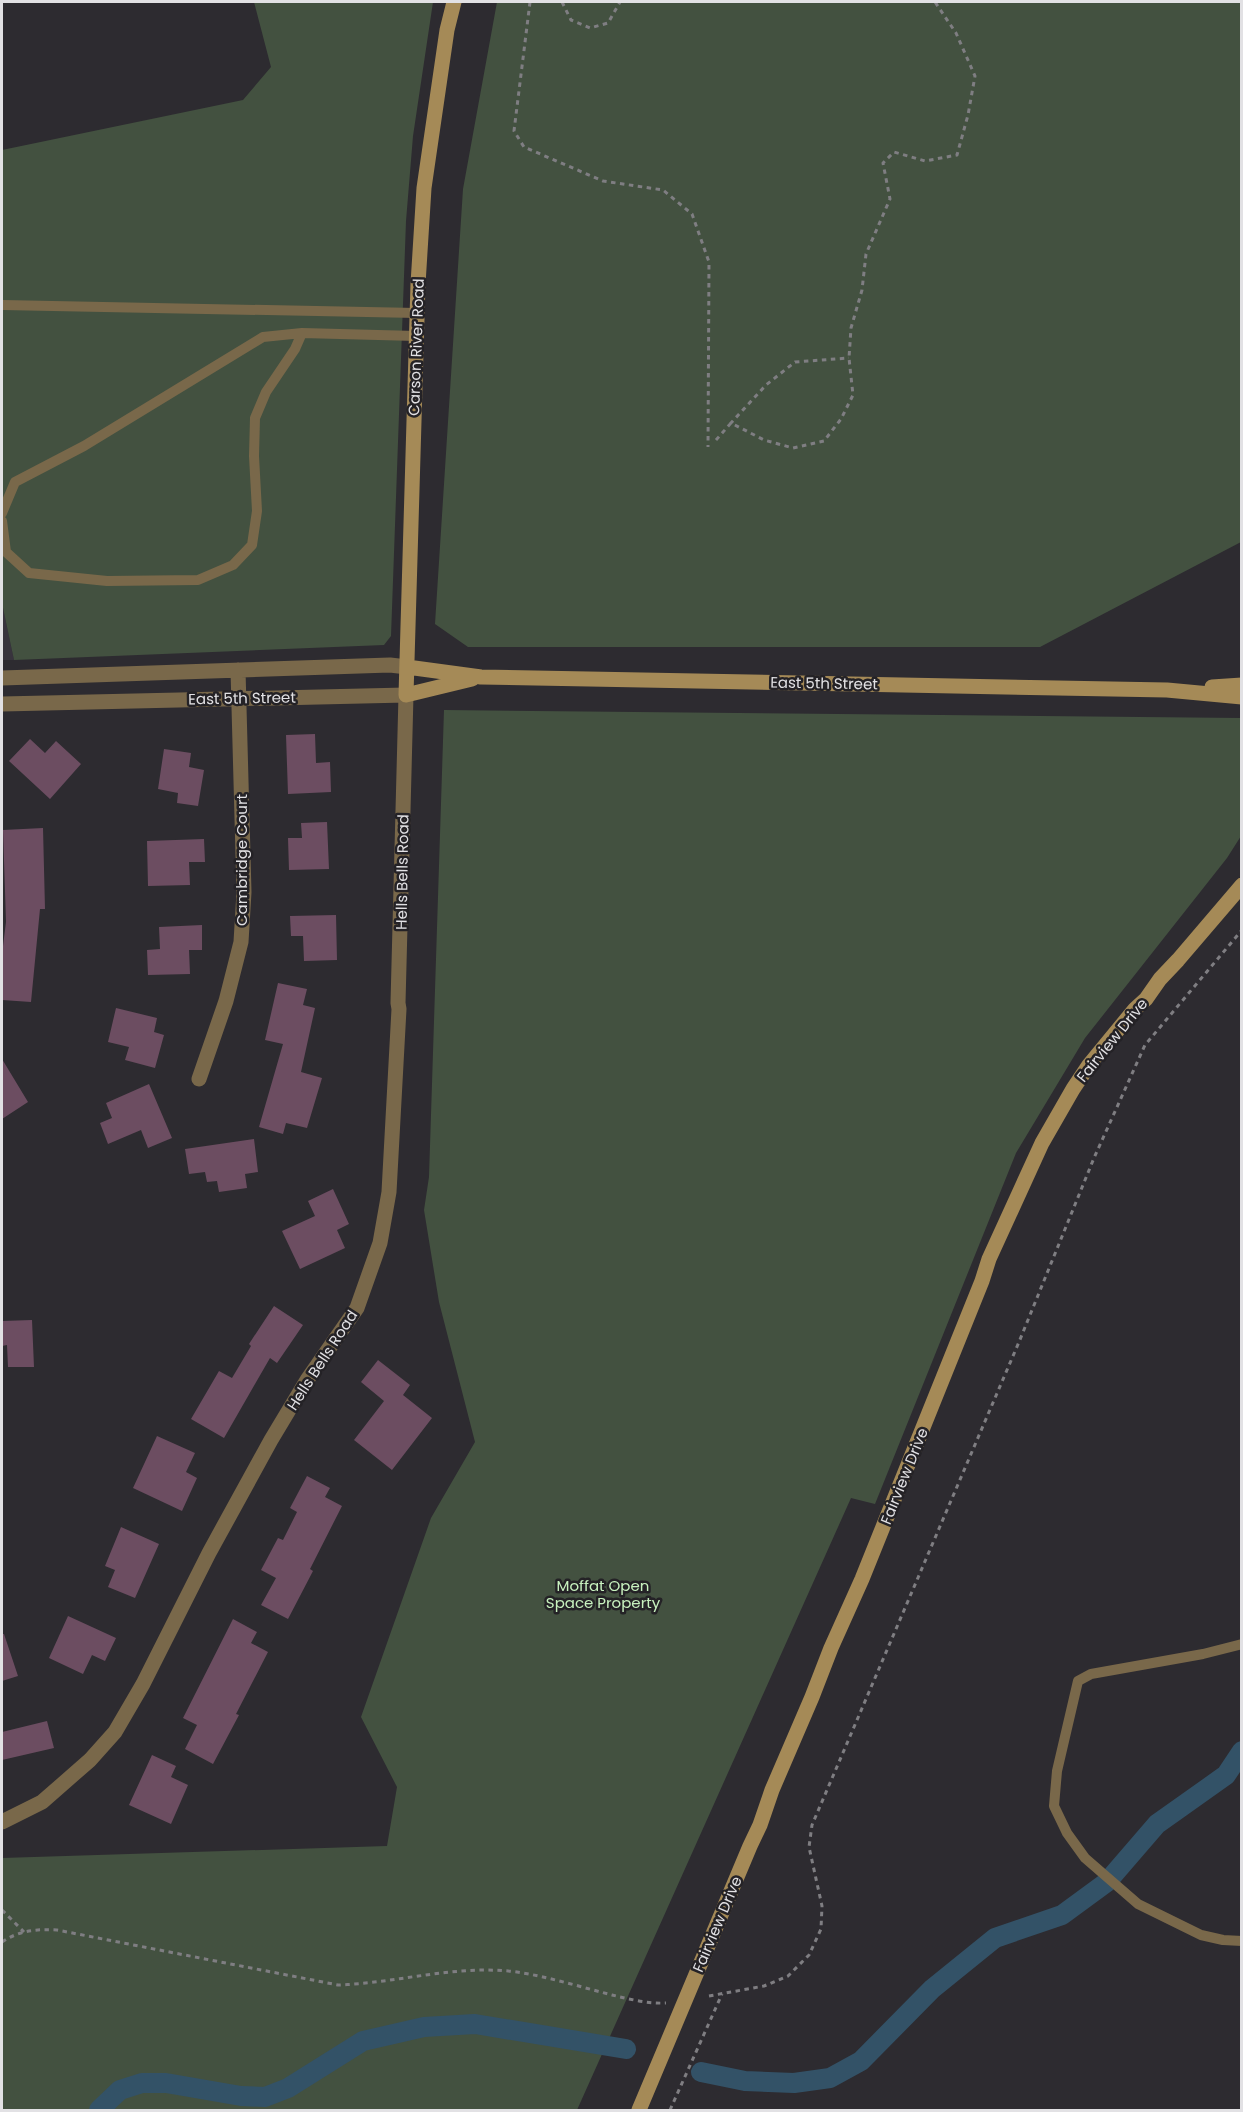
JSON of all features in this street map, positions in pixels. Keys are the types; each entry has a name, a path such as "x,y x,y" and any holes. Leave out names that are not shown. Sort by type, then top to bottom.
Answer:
{"street":[{"name":"Carson River Road","path":"406,695 416,336 424,188 447,30 454,2"},
{"name":"East 5th Street","path":"2,678 390,665 481,677 1167,690 1242,697"},
{"name":"Cambridge Court","path":"199,1079 226,1001 241,942 244,892 238,670"},
{"name":"East 5th Street","path":"2,704 406,695 481,677"},
{"name":"East 5th Street","path":"1167,690 1242,685"},
{"name":"Hells Bells Road","path":"2,1821 42,1802 90,1760 115,1731 143,1684 208,1553 271,1440 307,1380 357,1308 365,1287 380,1243 390,1180 399,1009 406,695"},
{"name":"Fairview Drive","path":"639,2110 760,1825 772,1790 813,1697 831,1648 862,1579 989,1259 1042,1143 1089,1065 1242,885"}],"lane":[{"path":"2,305 417,313"},
{"path":"2,513 15,482 84,446 263,337 302,333 416,336"},
{"path":"2,521 6,552 29,573 107,581 198,580 233,565 252,545 257,511 254,456 255,418 266,392 296,349 302,333"},
{"path":"1242,1644 1203,1654 1091,1674 1078,1680 1058,1771 1054,1806 1067,1833 1085,1857 1138,1904 1201,1935 1242,1941"}],"path":[{"path":"530,2 514,131 524,147 603,181 663,190 692,214 709,262 708,447 766,385 795,362 849,358"},
{"path":"562,2 571,20 590,28 608,22 620,2"},
{"path":"731,423 764,440 793,447 824,441 841,419 853,395 849,358 851,328 862,290 867,254 890,199 883,163 894,152 925,161 957,155 968,116 975,76 956,33 935,2"},
{"path":"709,1996 764,1986 788,1976 809,1955 821,1929 822,1906 808,1847 812,1825 1014,1352 1094,1158 1145,1045 1242,930"},
{"path":"2,1910 24,1932"},
{"path":"2,1942 14,1934 35,1929 57,1930 338,1985 362,1984 433,1973 492,1970 518,1972 633,2000 674,2002"},
{"path":"670,2110 722,1994"}],"shaded area":[{"path":"2,603 3,607 14,660 2,660"}],"green space":[{"path":"254,2 433,2 413,136 406,221 391,636 384,645 14,660 2,603 2,150 243,100 271,67"},
{"path":"497,2 1241,2 1241,542 1040,647 468,647 435,624 463,189"},
{"name":"Moffat Open Space Property","path":"444,710 1241,718 1241,836 1227,858 1085,1038 1016,1153 875,1504 851,1498 577,2110 2,2110 2,1858 387,1846 397,1787 361,1717 431,1518 475,1442 439,1302 424,1210 429,1177"}],"building":[{"path":"315,734 316,763 330,762 331,792 288,794 286,735"},
{"path":"30,739 45,753 56,741 81,764 50,799 9,761"},
{"path":"164,749 191,753 189,767 204,770 198,806 177,803 178,793 158,789"},
{"path":"327,822 329,869 289,870 288,838 302,838 301,823"},
{"path":"43,828 45,909 40,909 31,1002 2,1000 2,954 6,922 3,830"},
{"path":"204,839 205,862 189,862 190,885 148,886 147,841"},
{"path":"336,915 337,960 304,961 303,936 291,936 290,916"},
{"path":"202,925 202,950 189,950 190,974 148,975 147,950 160,949 159,927"},
{"path":"278,983 307,989 303,1005 315,1008 301,1072 322,1078 307,1128 286,1123 283,1134 259,1127 283,1044 265,1040"},
{"path":"116,1008 157,1018 154,1032 164,1035 155,1068 125,1060 129,1047 108,1042"},
{"path":"2,1059 28,1102 2,1119"},
{"path":"149,1084 172,1138 148,1148 141,1130 108,1144 100,1123 112,1118 106,1103"},
{"path":"254,1139 258,1172 245,1174 247,1188 219,1192 217,1181 207,1182 205,1172 189,1174 185,1149"},
{"path":"333,1189 349,1224 337,1230 345,1248 300,1269 282,1231 315,1216 308,1201"},
{"path":"274,1306 303,1325 277,1363 270,1358 224,1438 191,1419 219,1371 232,1378 251,1346 249,1344"},
{"path":"32,1320 34,1367 8,1367 7,1345 2,1346 2,1321"},
{"path":"378,1360 410,1385 403,1395 432,1418 392,1470 354,1440 384,1401 361,1382"},
{"path":"157,1436 195,1453 186,1472 197,1478 182,1511 133,1488"},
{"path":"307,1476 330,1488 325,1497 342,1506 310,1569 313,1571 288,1619 261,1605 276,1578 261,1570 278,1538 283,1540 297,1512 290,1508"},
{"path":"121,1527 159,1544 135,1598 108,1587 115,1570 105,1566"},
{"path":"68,1616 116,1638 105,1661 92,1655 83,1674 49,1658"},
{"path":"233,1619 257,1632 251,1643 268,1652 213,1764 185,1749 197,1725 183,1718"},
{"path":"2,1634 4,1634 18,1676 2,1681"},
{"path":"47,1721 54,1748 2,1760 2,1732"},
{"path":"152,1755 176,1766 171,1777 188,1785 171,1824 129,1805"}],"waterway":[{"path":"701,2072 745,2081 794,2083 830,2078 861,2061 932,1989 995,1938 1062,1915 1107,1882 1157,1824 1226,1775 1242,1751"},
{"path":"99,2110 120,2090 142,2083 166,2083 241,2096 265,2097 288,2088 363,2041 424,2027 475,2024 626,2049"}]}
